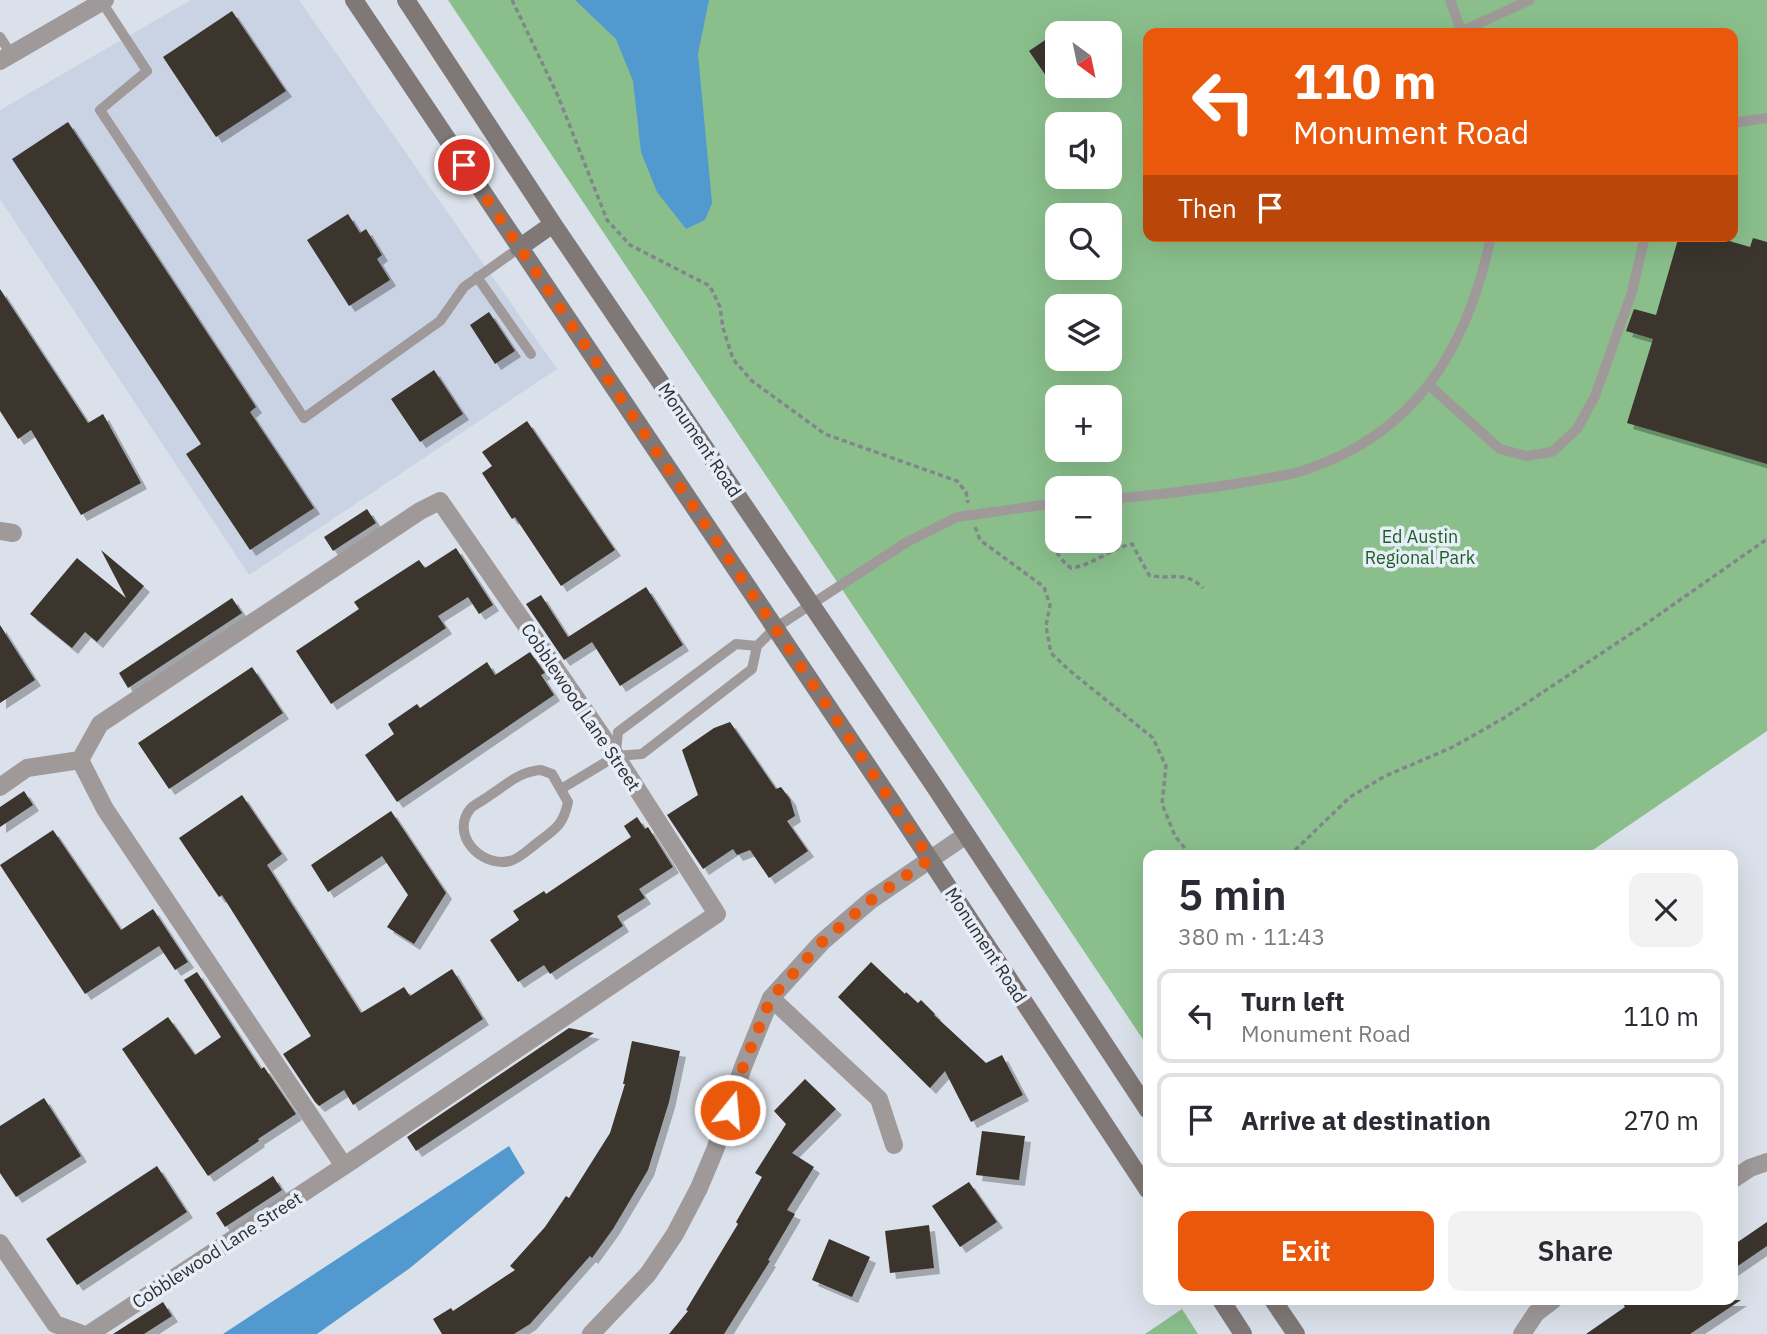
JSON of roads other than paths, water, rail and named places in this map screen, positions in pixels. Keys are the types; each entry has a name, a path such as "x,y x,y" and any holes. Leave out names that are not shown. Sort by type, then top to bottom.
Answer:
{"street":[{"name":"Monument Road","path":"354,0 930,859 1143,1182"},
{"name":"Monument Road","path":"405,0 1143,1103"},
{"path":"6,57 104,1"},
{"path":"519,248 553,224"},
{"name":"Cobblewood Lane Street","path":"80,760 100,724 420,511 440,501 615,756 717,914 344,1166 89,1334"},
{"path":"0,787 27,768 80,760 105,809 344,1166"},
{"path":"590,1334 648,1274 681,1223 715,1150 743,1067 771,998 822,942 881,892 966,835"},
{"path":"771,998 879,1099 894,1145"},
{"path":"1738,1176 1767,1162"},
{"path":"0,1242 55,1324 82,1334"},
{"path":"1224,1305 1243,1334"},
{"path":"1276,1305 1296,1334"},
{"path":"1522,1334 1536,1313 1546,1305"}],"lane":[{"path":"1450,0 1460,28"},
{"path":"1470,28 1530,0"},
{"path":"104,1 147,71 100,110 304,418 440,321 464,287 519,248"},
{"path":"0,37 6,57"},
{"path":"1738,122 1767,118"},
{"path":"1122,498 1199,491 1303,471 1349,453 1392,424 1430,386 1467,318 1482,278 1491,242"},
{"path":"1430,386 1500,449 1526,456 1552,452 1577,429 1595,396 1632,292 1644,242"},
{"path":"477,277 531,355"},
{"path":"561,789 615,756 642,754 752,669 757,646 775,628 907,542 957,517 1045,504"},
{"path":"615,756 618,732 736,644 757,646"},
{"path":"541,769 552,774 561,789 568,802 559,827 513,861 494,863 477,855 467,839 465,822 471,808 526,771 541,769"}],"water":[{"path":"575,0 709,0 698,54 712,203 705,220 686,229 657,192 641,152 633,81 616,39"},
{"path":"509,1146 525,1173 410,1268 317,1334 223,1334"}],"park label":[{"name":"Ed Austin Regional Park","path":"1420,546"}]}
